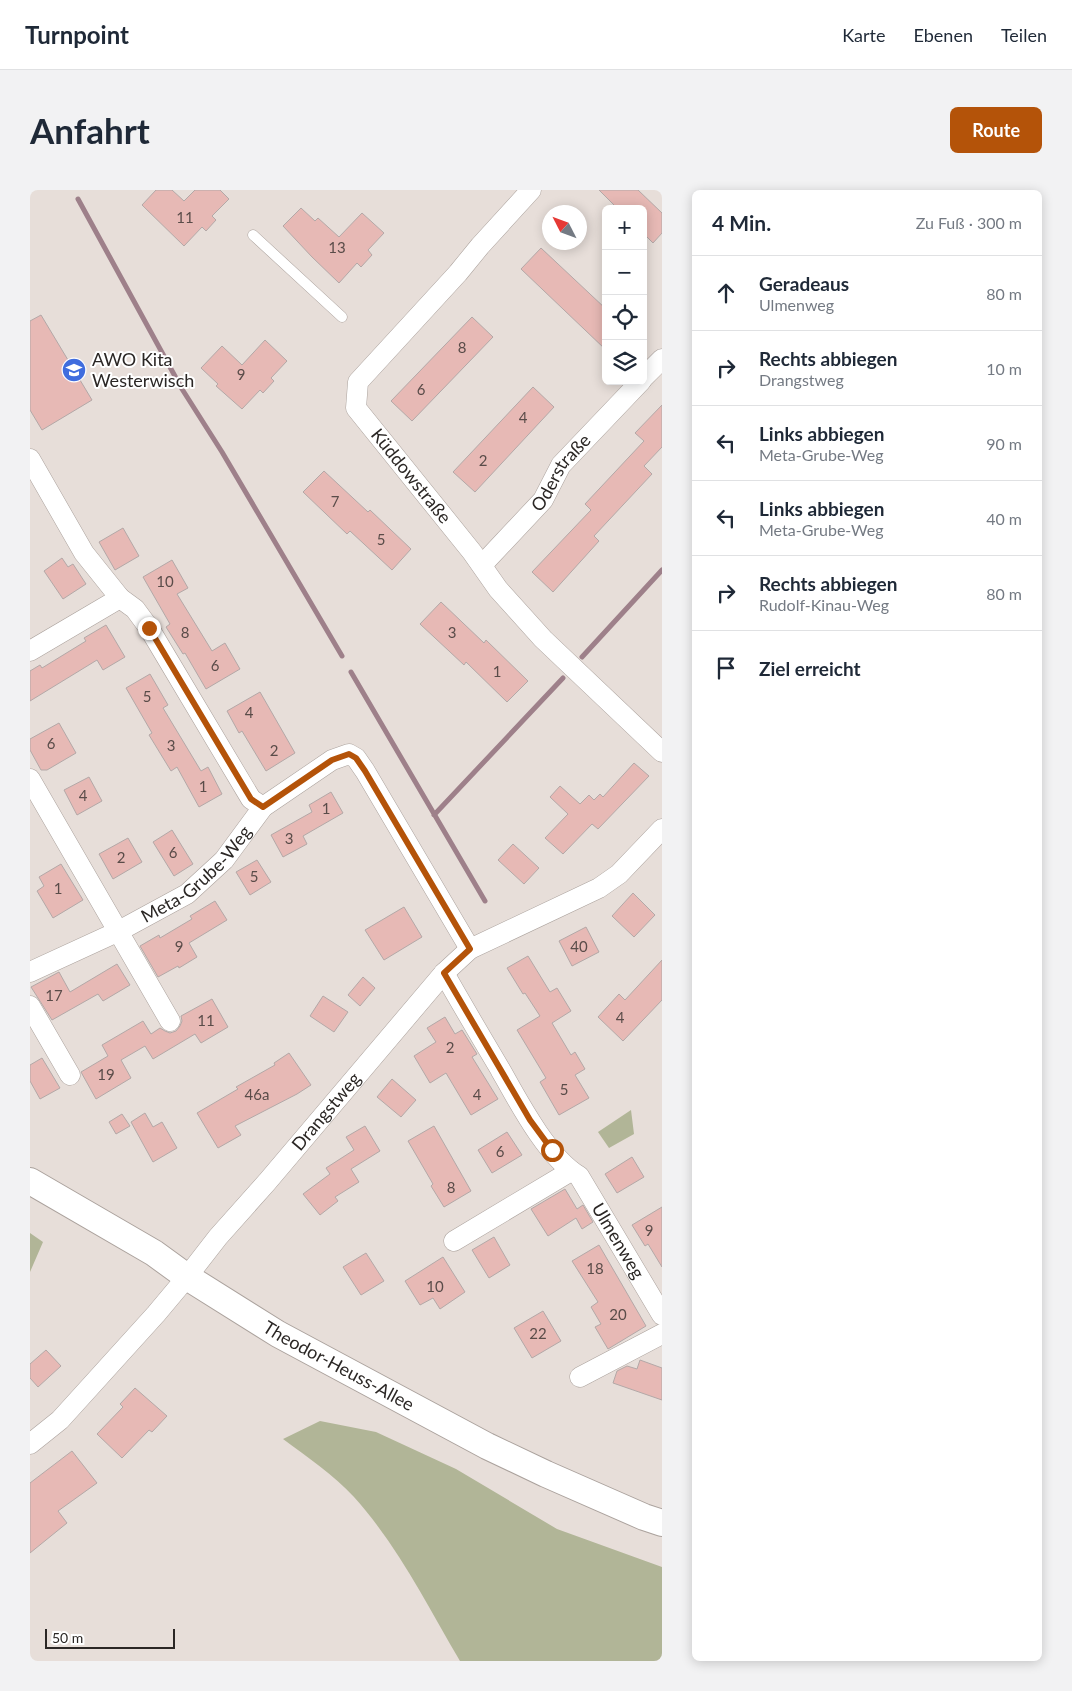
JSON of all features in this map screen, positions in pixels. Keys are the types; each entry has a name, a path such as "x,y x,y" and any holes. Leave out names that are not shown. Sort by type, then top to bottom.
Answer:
{"street":[{"name":"Küddowstraße","path":"531,190 480,246 458,274 358,382 356,408 482,565 498,589 543,639 662,752"},
{"path":"647,374 662,359"},
{"name":"Oderstraße","path":"482,565 543,500 561,465 637,385"},
{"path":"30,459 84,553 120,598 135,609 149,628 251,799 263,807"},
{"path":"30,651 120,598"},
{"name":"Meta-Grube-Weg","path":"30,972 117,932 186,894 224,860 263,807 332,760 349,754 356,758 365,771 470,949"},
{"path":"30,779 170,1021"},
{"name":"Drangstweg","path":"30,1444 60,1420 156,1314 218,1237 444,973 470,949 599,888 619,874 662,829"},
{"name":"Ulmenweg","path":"444,973 530,1120 552,1150 571,1171 579,1176 662,1315"},
{"path":"30,1006 70,1075"},
{"path":"454,1241 571,1171"},
{"name":"Theodor-Heuss-Allee","path":"30,1181 154,1253 187,1277 278,1334 487,1446 564,1482 662,1523"},
{"path":"580,1377 662,1334"}],"lane":[{"path":"253,236 342,317"}],"green space":[{"path":"631,1110 634,1134 609,1148 598,1132"},
{"path":"30,1233 43,1242 30,1272"},
{"path":"320,1421 376,1432 456,1469 557,1529 662,1567 662,1661 460,1661 411,1576 370,1516 338,1481 283,1439"}],"building":[{"path":"156,190 172,190 184,201 195,190 220,190 229,199 212,216 216,220 206,231 202,227 184,246 142,205"},
{"path":"599,190 638,190 662,213 662,233 653,243 647,237 647,205 614,205"},
{"path":"301,208 315,221 318,218 339,237 362,213 384,233 368,250 372,255 361,267 357,263 339,283 283,226"},
{"path":"541,248 602,305 602,346 521,269"},
{"path":"41,315 92,400 42,430 30,410 30,321"},
{"path":"472,317 493,337 412,421 391,401"},
{"path":"265,340 287,361 271,378 274,381 263,393 260,390 242,409 216,386 218,384 201,368 222,346 242,365"},
{"path":"533,387 554,407 475,492 453,472"},
{"path":"662,405 662,447 644,466 652,474 594,536 599,541 553,592 532,572 591,510 585,504 644,441 635,433"},
{"path":"324,471 368,512 370,510 411,549 392,570 350,531 347,534 303,492"},
{"path":"123,528 139,556 115,570 99,542"},
{"path":"62,558 68,567 73,564 86,584 63,599 44,571"},
{"path":"172,560 188,588 177,594 212,651 225,643 240,669 206,689 185,653 183,654 166,627 170,624 143,577"},
{"path":"441,602 484,643 486,640 528,681 507,702 466,662 464,665 420,624"},
{"path":"106,625 125,657 103,670 97,660 30,701 30,671 40,665 42,668 86,641 84,638"},
{"path":"150,674 168,705 163,708 201,771 208,767 222,794 199,807 177,767 171,771 149,735 152,733 126,688"},
{"path":"260,692 295,753 266,771 242,731 239,733 227,711"},
{"path":"59,723 76,753 47,770 41,770 30,750 30,739"},
{"path":"634,763 649,776 598,829 592,824 563,854 545,838 568,814 550,797 560,786 580,804 589,795 594,800 600,794 603,797"},
{"path":"89,777 102,801 77,815 64,790"},
{"path":"331,792 343,813 303,836 307,844 283,857 271,835 312,812 309,805"},
{"path":"172,830 193,864 174,876 153,842"},
{"path":"128,838 142,862 113,879 99,854"},
{"path":"513,844 539,868 524,884 498,860"},
{"path":"257,860 271,882 250,895 236,872"},
{"path":"61,864 83,900 53,918 37,891 44,886 39,877"},
{"path":"633,893 655,915 634,937 612,916"},
{"path":"215,901 227,920 189,943 197,957 179,968 178,966 158,977 140,946 159,935 160,938 192,919 190,916"},
{"path":"404,907 422,937 384,960 365,930"},
{"path":"586,927 599,952 572,966 559,941"},
{"path":"528,956 550,992 557,988 571,1011 552,1023 571,1055 575,1052 585,1069 575,1075 589,1098 559,1115 540,1082 546,1078 517,1030 540,1016 525,993 523,994 507,968"},
{"path":"662,960 662,1000 623,1041 598,1017 619,994 625,1000"},
{"path":"117,964 130,985 103,1001 98,994 52,1020 31,987 59,972 70,992"},
{"path":"363,977 375,988 360,1006 348,995"},
{"path":"323,996 348,1012 334,1032 310,1016"},
{"path":"212,999 228,1027 201,1043 195,1034 153,1059 145,1046 121,1060 131,1078 96,1099 81,1072 108,1056 102,1045 143,1021 151,1034 160,1028 170,1033 176,1031 182,1021 181,1016"},
{"path":"445,1017 455,1034 462,1030 477,1054 472,1057 498,1099 471,1115 446,1073 430,1083 414,1056 436,1042 427,1028"},
{"path":"289,1053 311,1085 235,1126 241,1135 218,1148 197,1113 238,1089 236,1087 275,1065 274,1063"},
{"path":"42,1058 60,1088 40,1099 30,1081 30,1065"},
{"path":"392,1079 416,1100 401,1117 377,1097"},
{"path":"145,1113 153,1127 162,1122 177,1148 153,1162 131,1122"},
{"path":"122,1114 130,1126 116,1134 109,1122"},
{"path":"365,1126 380,1151 351,1169 359,1182 335,1197 338,1201 320,1215 303,1194 330,1174 326,1168 354,1150 346,1137"},
{"path":"434,1126 471,1191 444,1207 408,1141"},
{"path":"507,1132 522,1155 492,1173 478,1150"},
{"path":"632,1157 644,1177 617,1193 605,1174"},
{"path":"565,1189 577,1209 583,1205 593,1222 582,1229 576,1218 548,1236 531,1209"},
{"path":"662,1207 662,1267 648,1244 645,1246 632,1225"},
{"path":"494,1237 510,1265 489,1278 472,1250"},
{"path":"599,1245 646,1326 608,1349 595,1327 601,1324 591,1307 598,1302 572,1261"},
{"path":"366,1253 384,1281 361,1295 343,1267"},
{"path":"443,1257 465,1292 440,1309 433,1298 420,1305 405,1281"},
{"path":"543,1311 561,1341 532,1358 514,1328"},
{"path":"46,1350 61,1366 38,1387 30,1378 30,1364"},
{"path":"640,1360 662,1368 662,1400 613,1383 617,1371 627,1366 637,1369"},
{"path":"135,1388 167,1416 152,1432 149,1430 122,1458 97,1434 123,1407 120,1404"},
{"path":"72,1451 97,1483 58,1511 67,1523 30,1553 30,1483"}],"waterway":[{"path":"78,199 182,389 222,452 342,656"},
{"path":"582,657 662,570"},
{"path":"351,672 485,901"},
{"path":"434,815 563,678"}],"place":[{"name":"AWO Kita Westerwisch","path":"74,370"}],"route":[{"path":"149,628 251,799 263,807 332,760 349,754 356,758 470,949 444,973 530,1120 552,1150"}]}
